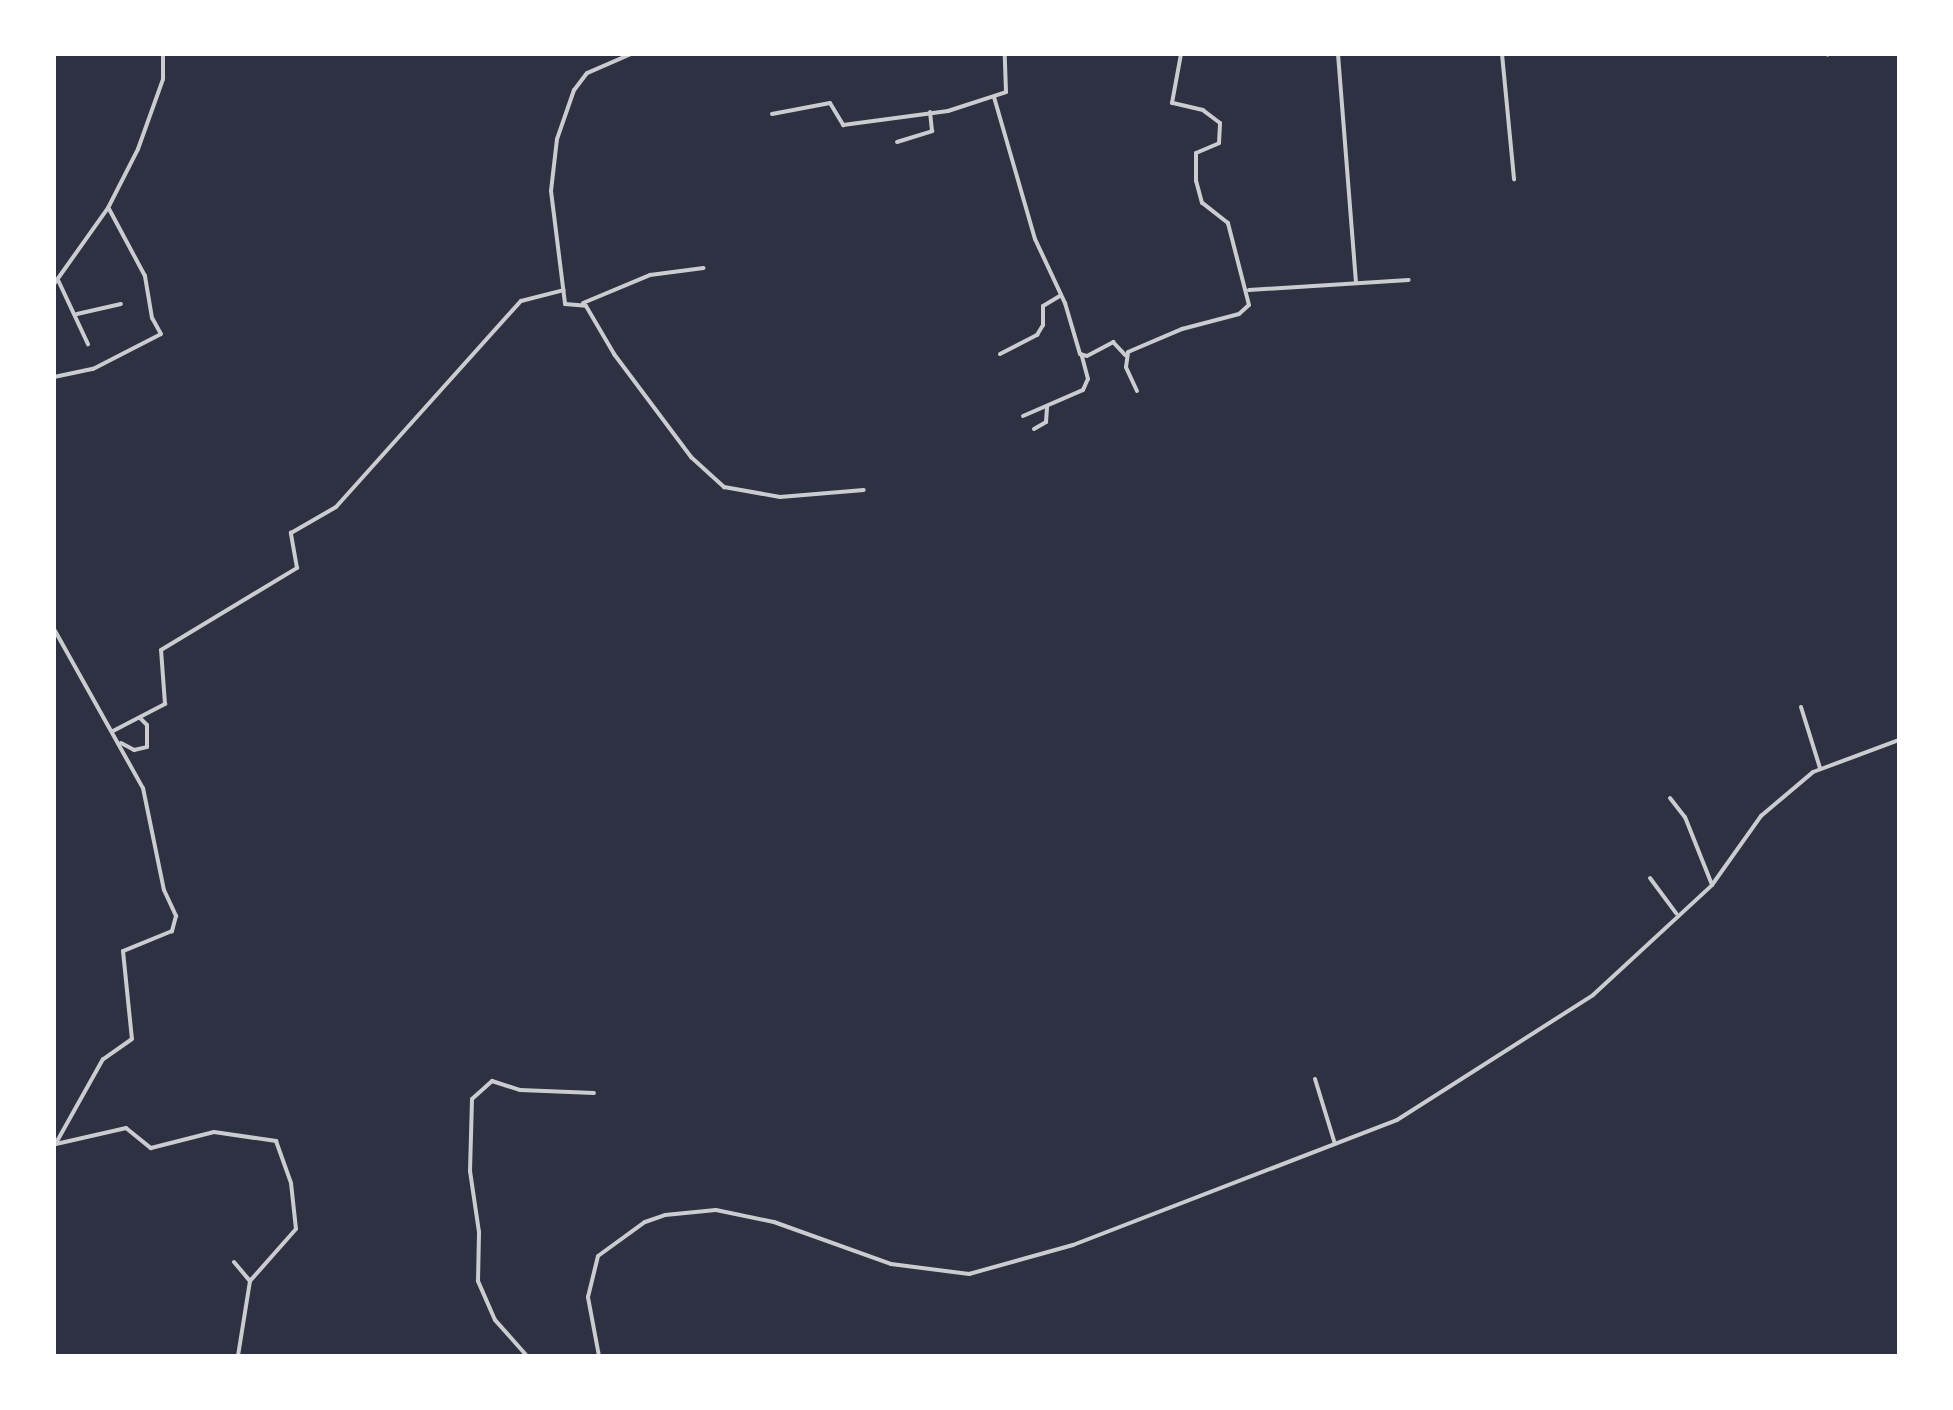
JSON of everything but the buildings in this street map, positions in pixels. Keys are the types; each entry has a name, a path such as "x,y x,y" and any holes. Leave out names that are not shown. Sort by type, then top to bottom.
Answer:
{"street":[{"path":"88,344 77,314 56,282 108,208 138,149 163,79 163,54"},
{"path":"631,54 587,73 566,107 551,191 567,306 581,304 650,275 704,268"},
{"path":"772,114 830,103 843,125 930,112 994,97 1006,92 1005,54"},
{"path":"1125,355 1182,329 1245,311 1249,290 1228,223 1202,203 1196,181 1196,153 1219,143 1220,123 1203,110 1172,103 1181,54"},
{"path":"1338,54 1356,281"},
{"path":"1502,54 1514,179"},
{"path":"994,97 1035,239 1061,295 1082,356 1086,387 1023,416"},
{"path":"897,142 932,131 930,112"},
{"path":"54,377 93,369 161,334 152,318 145,276 108,208"},
{"path":"1249,290 1409,280"},
{"path":"113,731 165,704 161,650 297,568 291,533 336,507 521,301 564,290"},
{"path":"1000,354 1037,335 1043,325 1043,306 1061,295"},
{"path":"77,314 121,304"},
{"path":"581,304 691,457 724,487 780,497 864,490"},
{"path":"1082,356 1113,342 1125,355 1137,391"},
{"path":"1034,429 1046,422 1047,406"},
{"path":"54,629 143,788 175,927 123,951 132,1039 101,1061 55,1144"},
{"path":"1801,707 1820,768"},
{"path":"118,740 134,750 147,747 147,725 140,718"},
{"path":"599,1356 588,1297 598,1256 645,1222 665,1215 716,1210 774,1222 891,1264 969,1274 1073,1245 1335,1144 1445,1093 1593,995 1676,913 1712,885 1761,816 1820,768 1899,740"},
{"path":"1670,798 1685,817 1712,885"},
{"path":"1650,878 1676,913"},
{"path":"1315,1079 1335,1144"},
{"path":"527,1356 490,1313 478,1281 479,1232 470,1171 472,1099 492,1081 520,1090 594,1093"},
{"path":"55,1144 126,1128 151,1148 214,1132 276,1141 291,1183 296,1229 250,1281 238,1356"},
{"path":"234,1262 250,1281"}]}
